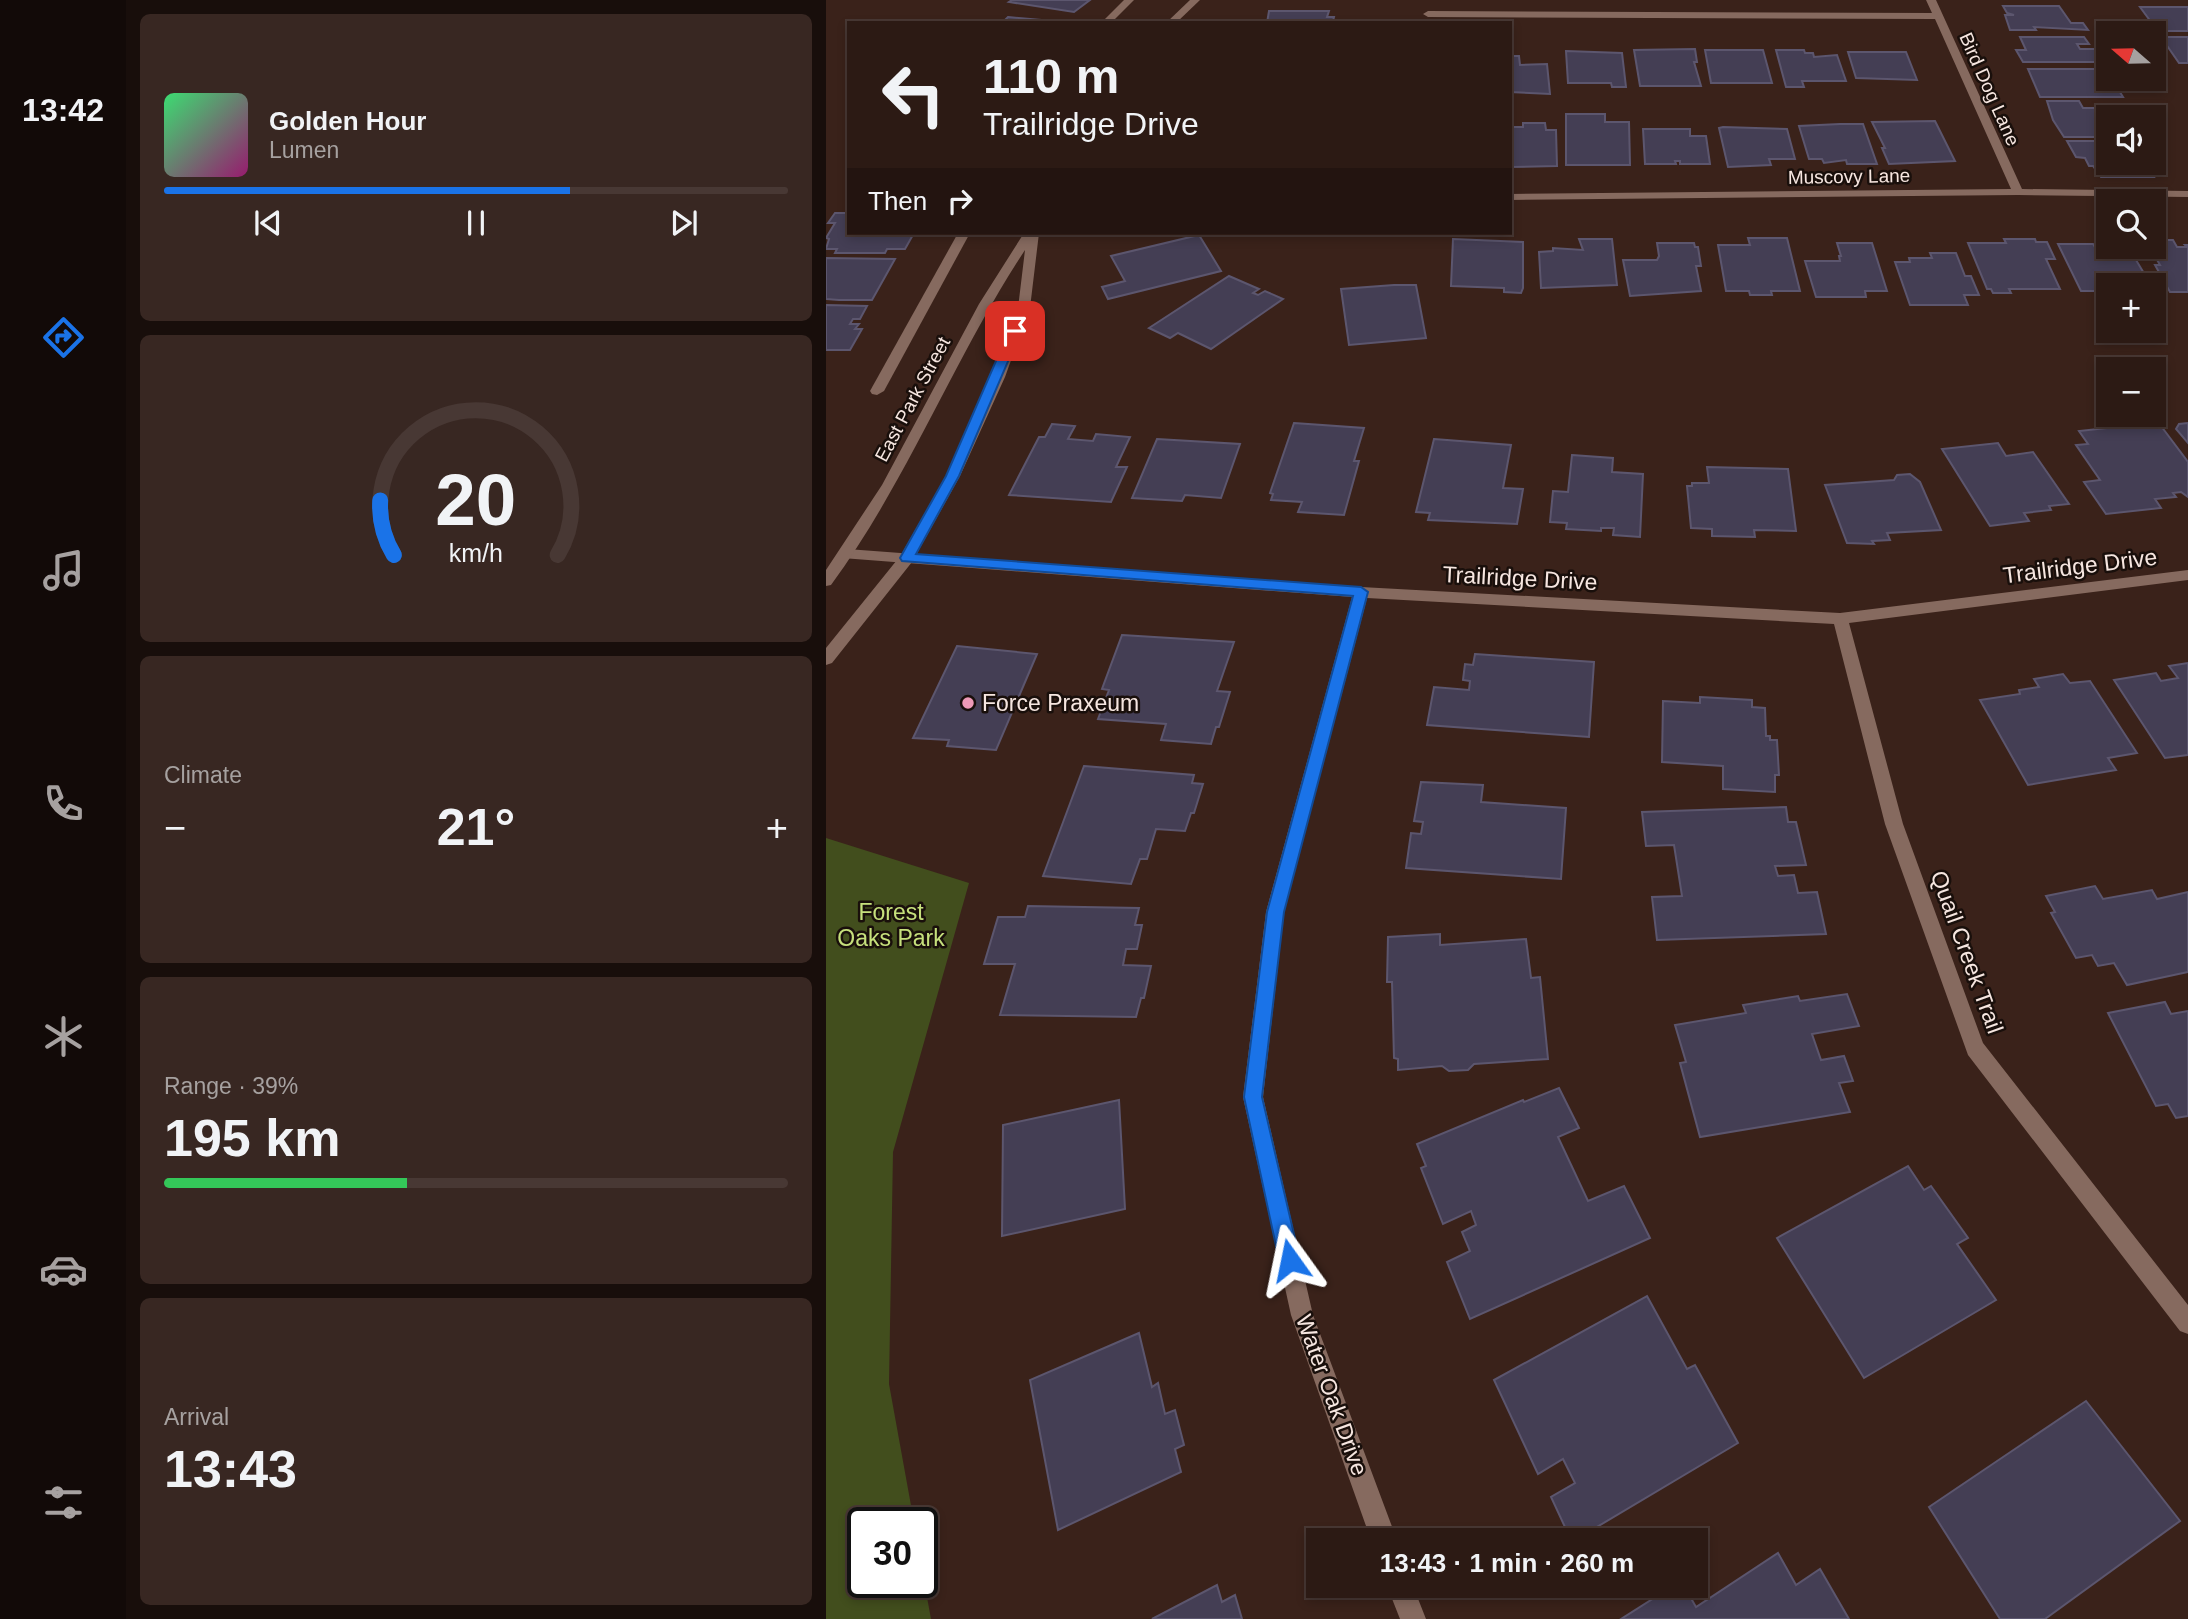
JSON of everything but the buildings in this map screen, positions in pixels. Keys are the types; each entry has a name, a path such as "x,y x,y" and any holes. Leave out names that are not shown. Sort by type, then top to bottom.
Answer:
{"street":[{"path":"1107,21 1129,0"},
{"path":"1172,21 1195,0"},
{"name":"Bird Dog Lane","path":"1931,0 2018,192"},
{"path":"1427,14 1938,16"},
{"name":"Muscovy Lane","path":"1512,198 2018,192 2188,194"},
{"path":"877,391 963,235"},
{"name":"East Park Street","path":"826,581 847,554 894,474 980,311 1031,235"},
{"name":"East Park Street","path":"826,659 907,558 953,476 998,377 1024,308 1032,235"},
{"name":"Trailridge Drive","path":"847,554 1361,592 1839,619 2188,575"},
{"name":"Water Oak Drive","path":"1361,592 1275,912 1253,1097 1302,1315 1380,1528"},
{"name":"Quail Creek Trail","path":"1839,619 1894,824 1975,1048 2188,1323"},
{"path":"1405,1598 1413,1619"}],"green space":[{"name":"Forest Oaks Park","path":"826,838 969,883 893,1152 889,1384 911,1507 847,1507 847,1598 927,1598 931,1619 826,1619"}],"place":[{"name":"Force Praxeum","path":"968,703"}],"route":[{"path":"1015,331 998,377 953,476 907,558 1361,592 1275,912 1253,1097 1290,1260"}]}
